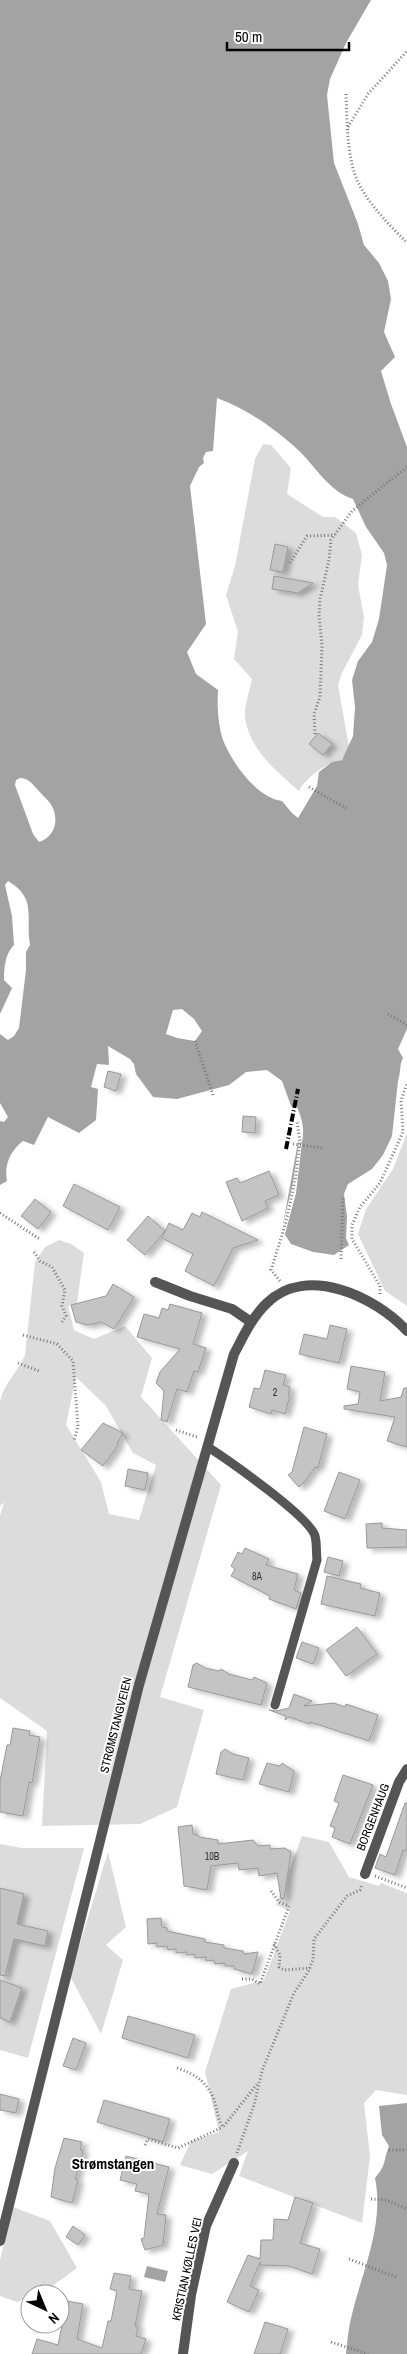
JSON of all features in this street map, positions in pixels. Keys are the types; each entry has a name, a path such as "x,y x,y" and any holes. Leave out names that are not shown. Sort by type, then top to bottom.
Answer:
{"street":[{"path":"155,1282 190,1296 232,1308 251,1322"},
{"path":"288,1289 307,1286 333,1288 353,1293 380,1306 407,1331"},
{"name":"STRØMSTANGVEIEN","path":"0,2242 139,1684 234,1354 251,1322 267,1302 288,1289"},
{"name":"BORGENHAUG","path":"365,1873 400,1782 407,1769"},
{"name":"KRISTIAN KØLLES VEI","path":"183,2354 191,2295 206,2226 234,2163"}],"lane":[{"path":"209,1444 253,1477 305,1522 315,1535 317,1560 275,1705"}],"path":[{"path":"348,127 368,94 407,51"},
{"path":"346,94 352,166 362,189 384,220 407,243"},
{"path":"315,734 314,714 320,697 322,646 319,616 320,599 329,560 331,540 352,510 407,468"},
{"path":"290,563 307,536 335,535"},
{"path":"309,786 347,809"},
{"path":"388,1014 407,1025"},
{"path":"196,1041 212,1095"},
{"path":"380,1306 380,1286 352,1239 352,1225 360,1207 380,1183 403,1132 401,1101 407,1083"},
{"path":"288,1289 271,1270 286,1222 296,1176 300,1142 297,1121"},
{"path":"293,1144 324,1148"},
{"path":"341,1258 343,1196"},
{"path":"0,1213 40,1240"},
{"path":"34,1252 40,1261 52,1267 65,1290 62,1306 66,1316 62,1322"},
{"path":"22,1335 57,1344 73,1361 78,1426 74,1442"},
{"path":"18,1363 39,1371"},
{"path":"176,1430 209,1444"},
{"path":"234,2163 254,2105 260,2080 294,1992 310,1968 313,1960 314,1939 347,1896 360,1890 365,1873 407,1888"},
{"path":"242,1979 252,1980 260,1984 289,1906 279,1902 271,1892"},
{"path":"274,1944 280,1955 279,1967 284,1970 310,1968"},
{"path":"178,2068 197,2076 212,2097 219,2121 223,2127"},
{"path":"145,2145 148,2139 178,2148 223,2127 260,2080"},
{"path":"390,2150 407,2150"},
{"path":"371,2199 386,2200 407,2209"},
{"path":"349,2259 396,2277"},
{"path":"331,2342 368,2354"}],"shaded area":[{"path":"0,0 371,0 346,43 330,79 327,95 334,163 358,224 364,245 379,263 388,281 391,299 384,332 395,357 381,371 407,447 407,1029 398,1049 403,1058 398,1081 392,1136 383,1155 372,1169 348,1184 344,1194 347,1217 346,1238 349,1245 334,1255 313,1252 291,1244 282,1230 298,1142 302,1142 303,1128 297,1107 291,1106 282,1081 267,1070 246,1072 229,1085 177,1099 153,1097 136,1074 134,1064 130,1059 108,1046 109,1064 98,1089 96,1120 79,1133 48,1117 34,1145 23,1141 11,1154 6,1169 7,1181 0,1185 0,1121 4,1122 8,1117 0,1103 0,1034 8,1040 14,1036 19,1028 26,970 26,952 30,945 27,902 17,888 8,881 5,885 12,916 14,945 7,957 4,980 12,988 0,1014","holes":["217,398 238,407 269,426 296,448 329,484 353,499 366,527 384,553 387,565 379,619 372,642 358,661 352,680 355,707 353,736 342,760 332,762 319,772 317,786 298,818 282,801 264,793 246,778 232,759 221,734 218,715 218,690 196,674 187,652 206,624 190,486 199,467 204,463 203,458 206,452 213,451","23,778 31,782 53,808 55,814 53,831 39,842 33,834 15,785 16,780","182,1009 194,1019 202,1031 195,1041 166,1034 173,1010"]},
{"path":"263,444 271,445 291,468 287,494 323,517 335,517 356,533 362,555 358,585 364,617 362,635 342,673 338,685 349,747 342,760 336,761 318,771 299,791 265,759 248,729 245,713 252,679 234,659 238,632 226,595 235,566 255,459"},
{"path":"407,1133 407,1306 385,1291 358,1234 366,1209 393,1169"},
{"path":"59,1240 71,1244 84,1253 77,1303 68,1306 74,1330 94,1339 125,1326 152,1358 141,1397 221,1485 160,1697 204,1710 177,1807 140,1824 42,1826 47,1731 0,1698 0,1516 4,1502 0,1506 0,1401 25,1355 35,1262 45,1247","holes":["76,1377 106,1406 133,1453 156,1465 139,1520 109,1514 101,1482 66,1425"]},
{"path":"302,1836 329,1842 349,1877 379,1886 381,1883 407,1893 407,2095 376,2090 364,2103 370,2156 362,2223 239,2176 248,2151 212,2174 180,2165 191,2141 219,2132 205,2072 231,1989 264,1980 290,1911 276,1905"},
{"path":"0,1844 22,1848 84,1848 28,2058 0,2050"},
{"path":"108,1852 126,1927 106,1945 123,1960 101,2034 70,1976"},
{"path":"407,2103 407,2354 346,2354 354,2305 370,2251 377,2215 375,2178 383,2166 389,2146 382,2135 379,2106"},
{"path":"13,2207 50,2221 77,2268 55,2284 20,2284 20,2301 17,2302 0,2296 0,2260"},
{"path":"147,2266 168,2271 165,2282 144,2277"}],"pier":[{"path":"97,1064 109,1065 101,1087 98,1089 91,1087"},
{"path":"299,1142 302,1143 296,1193 284,1238 281,1233 293,1183"}],"building":[{"path":"275,544 288,547 283,572 270,570"},
{"path":"274,576 313,583 298,593 272,589"},
{"path":"318,733 332,744 323,755 309,744"},
{"path":"108,1071 121,1074 116,1091 104,1087"},
{"path":"243,1116 256,1117 255,1133 242,1132"},
{"path":"269,1171 279,1195 265,1201 268,1208 242,1221 226,1182 237,1178 240,1183"},
{"path":"74,1184 120,1207 108,1230 63,1206"},
{"path":"35,1199 51,1212 38,1229 21,1216"},
{"path":"202,1212 258,1240 233,1248 214,1286 185,1271 193,1254 162,1238 169,1223 183,1230 192,1213 200,1217"},
{"path":"148,1216 165,1231 145,1255 127,1240"},
{"path":"113,1284 134,1297 114,1329 101,1322 88,1325 76,1322 71,1305 106,1296"},
{"path":"170,1304 202,1313 193,1344 206,1348 198,1372 194,1371 187,1392 177,1389 167,1422 161,1420 164,1391 156,1383 160,1372 180,1349 137,1337 144,1314 159,1318 162,1308 168,1310"},
{"path":"330,1325 347,1329 339,1363 299,1354 304,1334 327,1339"},
{"path":"351,1366 385,1372 380,1401 401,1397 404,1388 407,1388 407,1447 387,1441 395,1417 344,1409 344,1406 358,1404 360,1392 347,1389"},
{"path":"265,1370 286,1375 283,1385 290,1387 288,1395 290,1395 285,1414 272,1410 271,1414 249,1407 254,1388 260,1389"},
{"path":"103,1423 123,1433 116,1448 103,1466 81,1450"},
{"path":"304,1427 327,1434 318,1468 315,1467 299,1487 288,1475 292,1472"},
{"path":"128,1469 148,1473 145,1490 125,1486"},
{"path":"339,1472 360,1480 345,1519 324,1511"},
{"path":"382,1523 382,1528 407,1530 407,1547 367,1548 366,1524"},
{"path":"245,1548 269,1559 266,1565 298,1574 294,1590 301,1593 296,1609 269,1599 270,1596 231,1576 235,1569 231,1566 238,1552 242,1554"},
{"path":"328,1557 343,1561 339,1576 324,1572"},
{"path":"327,1576 361,1584 360,1588 380,1593 375,1616 321,1604"},
{"path":"357,1627 377,1654 346,1676 326,1650"},
{"path":"302,1642 319,1648 313,1664 296,1658"},
{"path":"197,1663 205,1668 219,1671 221,1669 229,1674 252,1680 254,1677 267,1683 261,1705 188,1687 193,1665"},
{"path":"294,1694 312,1701 304,1706 334,1703 345,1707 346,1704 378,1715 369,1741 310,1722 309,1724 289,1717 285,1720 286,1716 269,1710 276,1711 289,1708"},
{"path":"13,1728 30,1731 29,1735 40,1737 32,1783 29,1782 23,1816 0,1812 0,1781 7,1745 10,1745"},
{"path":"225,1749 233,1754 249,1758 243,1780 216,1774 221,1752"},
{"path":"267,1763 280,1766 282,1763 294,1771 289,1792 259,1784"},
{"path":"343,1775 373,1785 350,1844 332,1837 335,1828 330,1826 339,1803 334,1801"},
{"path":"405,1803 407,1803 407,1851 403,1850 395,1875 375,1868 380,1854 386,1857"},
{"path":"192,1825 193,1834 199,1837 218,1840 218,1844 253,1840 258,1846 270,1845 270,1849 285,1848 291,1852 284,1899 281,1899 277,1873 259,1876 258,1868 239,1870 238,1863 211,1866 207,1890 184,1886 178,1827"},
{"path":"0,1888 24,1894 17,1924 48,1931 45,1946 14,1939 5,1976 0,1975"},
{"path":"161,1918 162,1927 167,1928 167,1931 205,1939 205,1942 224,1945 224,1948 243,1951 244,1954 258,1952 252,1974 234,1969 234,1966 225,1966 225,1963 215,1964 214,1960 206,1961 206,1957 195,1958 195,1954 187,1955 187,1952 176,1953 176,1949 168,1950 167,1946 157,1947 157,1943 148,1944 147,1919"},
{"path":"0,1980 22,1988 10,2022 0,2018"},
{"path":"128,2016 195,2035 188,2058 122,2038"},
{"path":"73,2038 86,2043 76,2070 63,2066"},
{"path":"0,2094 19,2099 16,2113 0,2110"},
{"path":"104,2100 170,2119 163,2142 97,2122"},
{"path":"64,2138 82,2142 80,2150 83,2151 75,2179 78,2180 72,2203 51,2197 55,2168"},
{"path":"126,2156 169,2167 157,2214 166,2215 163,2245 145,2250 141,2239 144,2238 149,2194 135,2191 137,2184 120,2180"},
{"path":"295,2197 313,2203 300,2243 320,2249 312,2274 289,2266 260,2265 260,2262 250,2286 259,2290 249,2312 227,2302 248,2255 260,2259 261,2240 273,2240 274,2219 288,2220"},
{"path":"73,2226 85,2235 78,2245 66,2237"},
{"path":"114,2273 131,2276 129,2289 142,2291 135,2326 138,2326 136,2336 146,2339 141,2354 32,2354 37,2339 58,2345 60,2334 70,2334 70,2302 83,2304 77,2339 102,2348 108,2321 111,2321 117,2291 110,2289"},
{"path":"265,2322 288,2329 280,2354 254,2354"}],"railway":[{"path":"286,1149 298,1089"}],"district":[{"name":"Strømstangen","path":"113,2163"}]}
